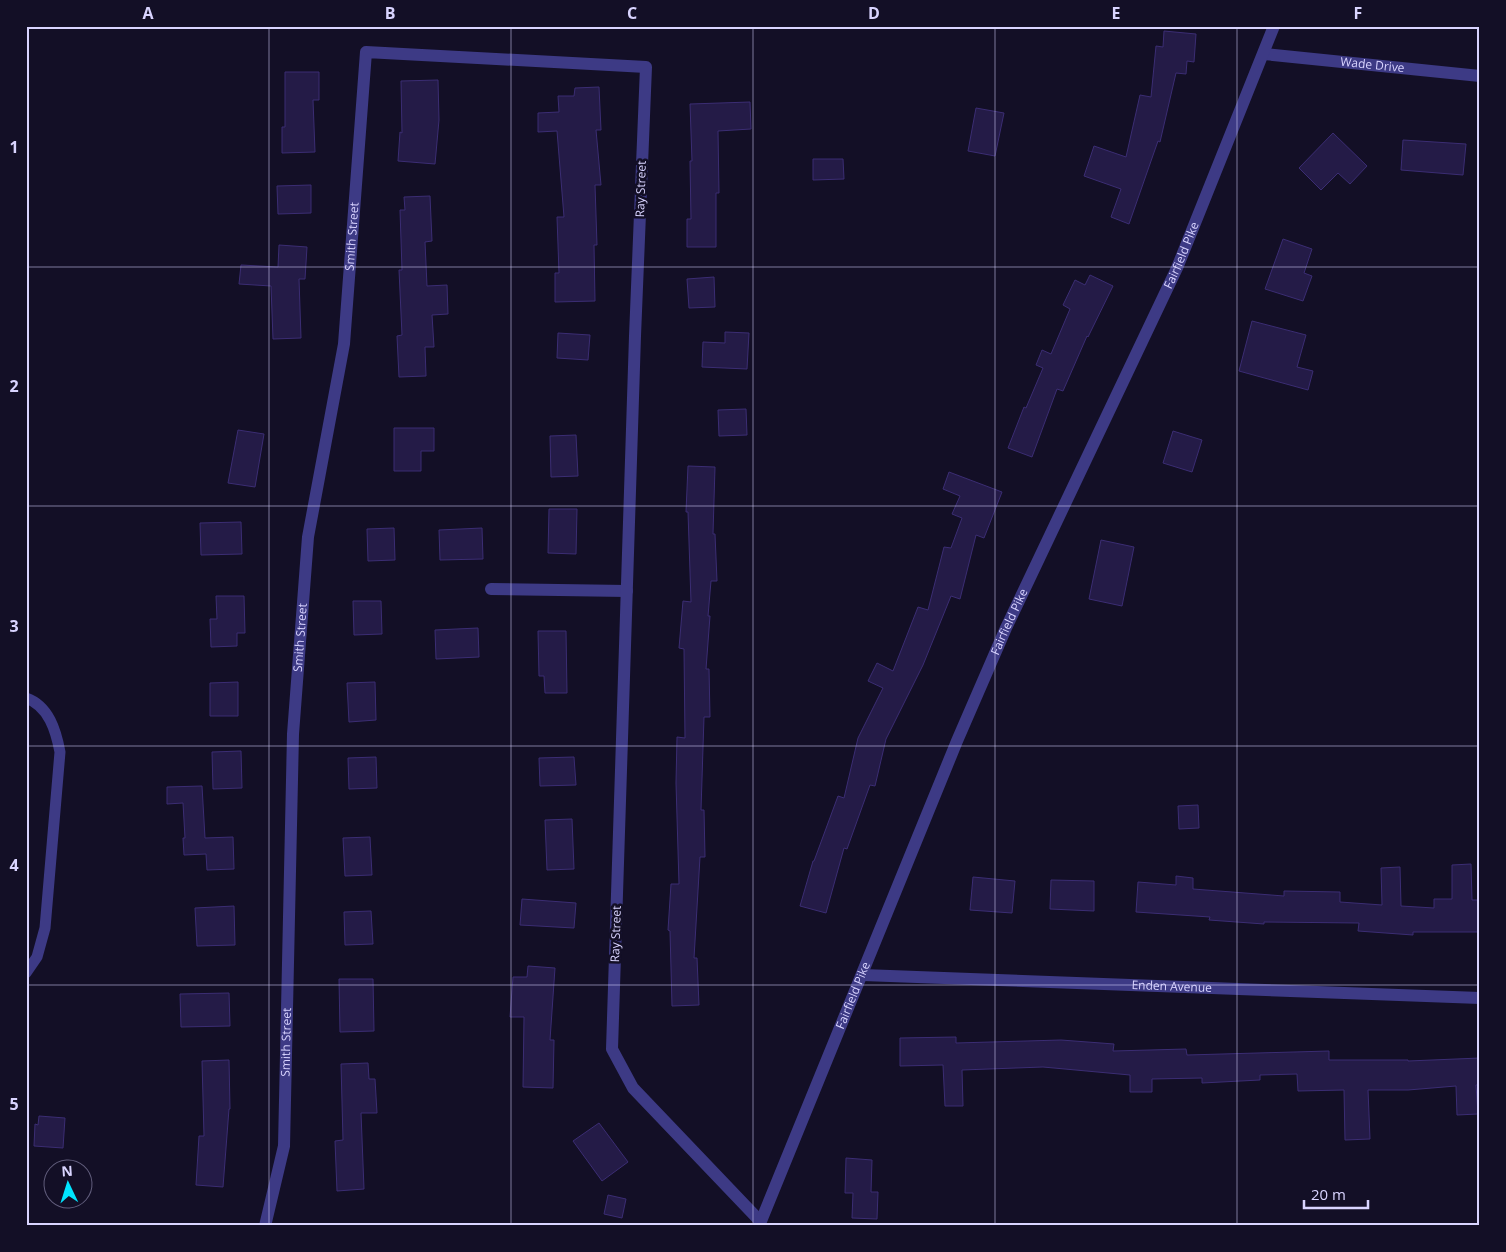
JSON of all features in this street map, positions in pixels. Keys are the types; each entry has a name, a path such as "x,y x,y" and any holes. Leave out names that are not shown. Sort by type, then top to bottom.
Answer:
{"street":[{"name":"Fairfield Pike","path":"760,1224 957,741 1006,628 1177,268 1274,26"},
{"name":"Ray Street","path":"366,52 646,67 612,1049 632,1088 760,1224"},
{"name":"Smith Street","path":"265,1226 284,1146 293,734 308,537 344,344 366,52"},
{"name":"Wade Drive","path":"1264,54 1480,76"},
{"path":"492,589 627,591"},
{"name":"Enden Avenue","path":"863,975 1480,998"}],"lane":[{"path":"26,698 36,702 46,713 56,730 60,752 45,928 37,957 26,973"}],"building":[{"path":"1164,31 1196,34 1194,62 1187,61 1186,74 1176,73 1160,142 1158,141 1129,224 1111,217 1121,189 1084,176 1094,146 1126,157 1140,95 1151,97 1156,46 1163,47"},
{"path":"285,72 319,72 319,100 313,100 315,152 282,153 282,127 285,127"},
{"path":"438,80 439,120 435,164 398,161 400,132 402,133 401,81"},
{"path":"599,87 601,130 596,130 601,185 595,185 597,245 594,245 595,301 555,302 555,273 559,273 557,217 564,217 557,131 538,132 538,113 559,112 558,96 574,96 575,88"},
{"path":"750,102 751,129 718,131 719,193 716,193 716,247 687,247 687,219 691,219 690,161 692,161 690,104"},
{"path":"976,108 1004,113 995,156 968,151"},
{"path":"1333,133 1367,166 1350,184 1338,173 1321,190 1299,168"},
{"path":"1403,140 1466,144 1463,175 1401,170"},
{"path":"813,159 843,159 844,179 813,180"},
{"path":"311,185 311,213 278,214 277,186"},
{"path":"430,196 432,241 425,242 427,286 447,285 448,314 432,315 434,347 425,347 426,376 399,377 397,336 402,335 399,270 402,270 400,210 405,210 404,197"},
{"path":"1283,239 1312,249 1304,273 1312,276 1303,301 1265,289"},
{"path":"279,245 307,247 305,279 299,279 301,338 273,339 271,286 239,284 241,265 278,267"},
{"path":"1090,275 1113,286 1087,336 1063,391 1057,389 1032,457 1008,448 1024,407 1026,408 1043,368 1036,365 1042,350 1051,354 1070,309 1063,305 1075,280 1085,285"},
{"path":"714,277 715,307 689,308 687,279"},
{"path":"1252,321 1306,335 1297,367 1313,371 1308,390 1239,371"},
{"path":"725,332 749,333 747,369 702,367 703,342 725,343"},
{"path":"558,333 590,335 588,360 557,358"},
{"path":"746,409 747,435 719,436 718,410"},
{"path":"394,428 434,428 434,451 421,451 421,471 394,471"},
{"path":"238,430 264,434 255,487 228,483"},
{"path":"1173,431 1202,440 1192,472 1163,463"},
{"path":"576,435 578,476 551,477 550,436"},
{"path":"688,466 715,467 713,534 715,534 717,581 711,581 708,616 710,616 706,669 709,669 710,717 704,717 701,810 704,810 705,857 700,857 694,958 697,958 699,1005 672,1006 670,931 668,930 671,884 679,884 676,783 677,737 685,738 684,649 679,648 683,601 691,602 688,512 686,512"},
{"path":"949,472 1002,492 984,538 976,535 960,599 951,596 923,665 886,739 875,786 870,785 847,849 844,848 826,913 800,906 813,861 838,796 844,798 858,738 883,688 868,681 877,663 893,671 918,607 928,610 944,547 951,548 962,518 952,514 960,496 943,489"},
{"path":"549,509 577,509 576,554 548,553"},
{"path":"241,522 242,554 201,555 200,523"},
{"path":"394,528 395,560 368,561 367,529"},
{"path":"482,528 483,559 440,560 439,530"},
{"path":"1101,540 1134,547 1122,606 1089,599"},
{"path":"216,596 244,596 245,633 237,633 237,646 211,647 210,619 217,619"},
{"path":"353,601 381,601 382,634 354,635"},
{"path":"478,628 479,657 436,659 435,630"},
{"path":"538,631 566,631 567,693 545,693 544,676 539,676"},
{"path":"238,682 238,716 210,716 210,683"},
{"path":"375,682 376,720 349,722 347,683"},
{"path":"241,751 242,788 213,789 212,752"},
{"path":"376,757 377,788 349,789 348,758"},
{"path":"574,757 576,785 540,786 539,758"},
{"path":"202,786 205,838 233,837 234,869 207,870 206,854 184,855 183,803 167,804 167,787"},
{"path":"1198,805 1199,828 1179,829 1178,806"},
{"path":"572,819 574,869 547,870 545,820"},
{"path":"370,837 372,875 345,876 343,838"},
{"path":"1471,864 1472,900 1480,900 1480,932 1413,932 1413,935 1358,931 1359,923 1264,922 1264,924 1209,920 1210,917 1136,912 1138,882 1176,885 1176,876 1193,878 1193,889 1284,896 1284,891 1340,892 1340,902 1382,905 1381,868 1400,867 1401,906 1434,908 1434,899 1452,899 1452,865"},
{"path":"973,877 1015,881 1012,913 970,910"},
{"path":"1051,880 1094,881 1094,911 1050,909"},
{"path":"522,899 576,903 574,928 520,925"},
{"path":"234,906 235,945 197,946 195,908"},
{"path":"371,911 373,944 345,945 344,912"},
{"path":"528,966 555,968 550,1040 554,1040 553,1088 523,1087 524,1017 510,1017 513,977 527,977"},
{"path":"339,979 373,979 374,1031 340,1032"},
{"path":"229,993 230,1026 181,1027 180,994"},
{"path":"956,1037 956,1043 1061,1040 1114,1044 1113,1051 1186,1049 1187,1055 1329,1051 1329,1060 1408,1061 1480,1058 1480,1085 1476,1085 1478,1114 1457,1115 1456,1086 1408,1090 1368,1090 1370,1139 1345,1140 1344,1090 1298,1091 1297,1074 1260,1075 1260,1080 1202,1083 1202,1078 1152,1079 1152,1092 1130,1092 1130,1075 1043,1067 962,1070 963,1106 945,1106 943,1065 900,1066 900,1038"},
{"path":"229,1060 230,1109 223,1187 196,1185 199,1136 204,1136 202,1061"},
{"path":"368,1063 369,1079 375,1079 377,1113 361,1113 364,1189 337,1191 335,1141 343,1140 341,1064"},
{"path":"39,1116 65,1118 63,1148 34,1146 35,1124 38,1125"},
{"path":"599,1123 628,1162 602,1181 573,1141"},
{"path":"846,1158 872,1160 871,1192 878,1192 877,1219 852,1218 853,1193 845,1193"},
{"path":"608,1195 626,1199 622,1218 604,1214"}]}
